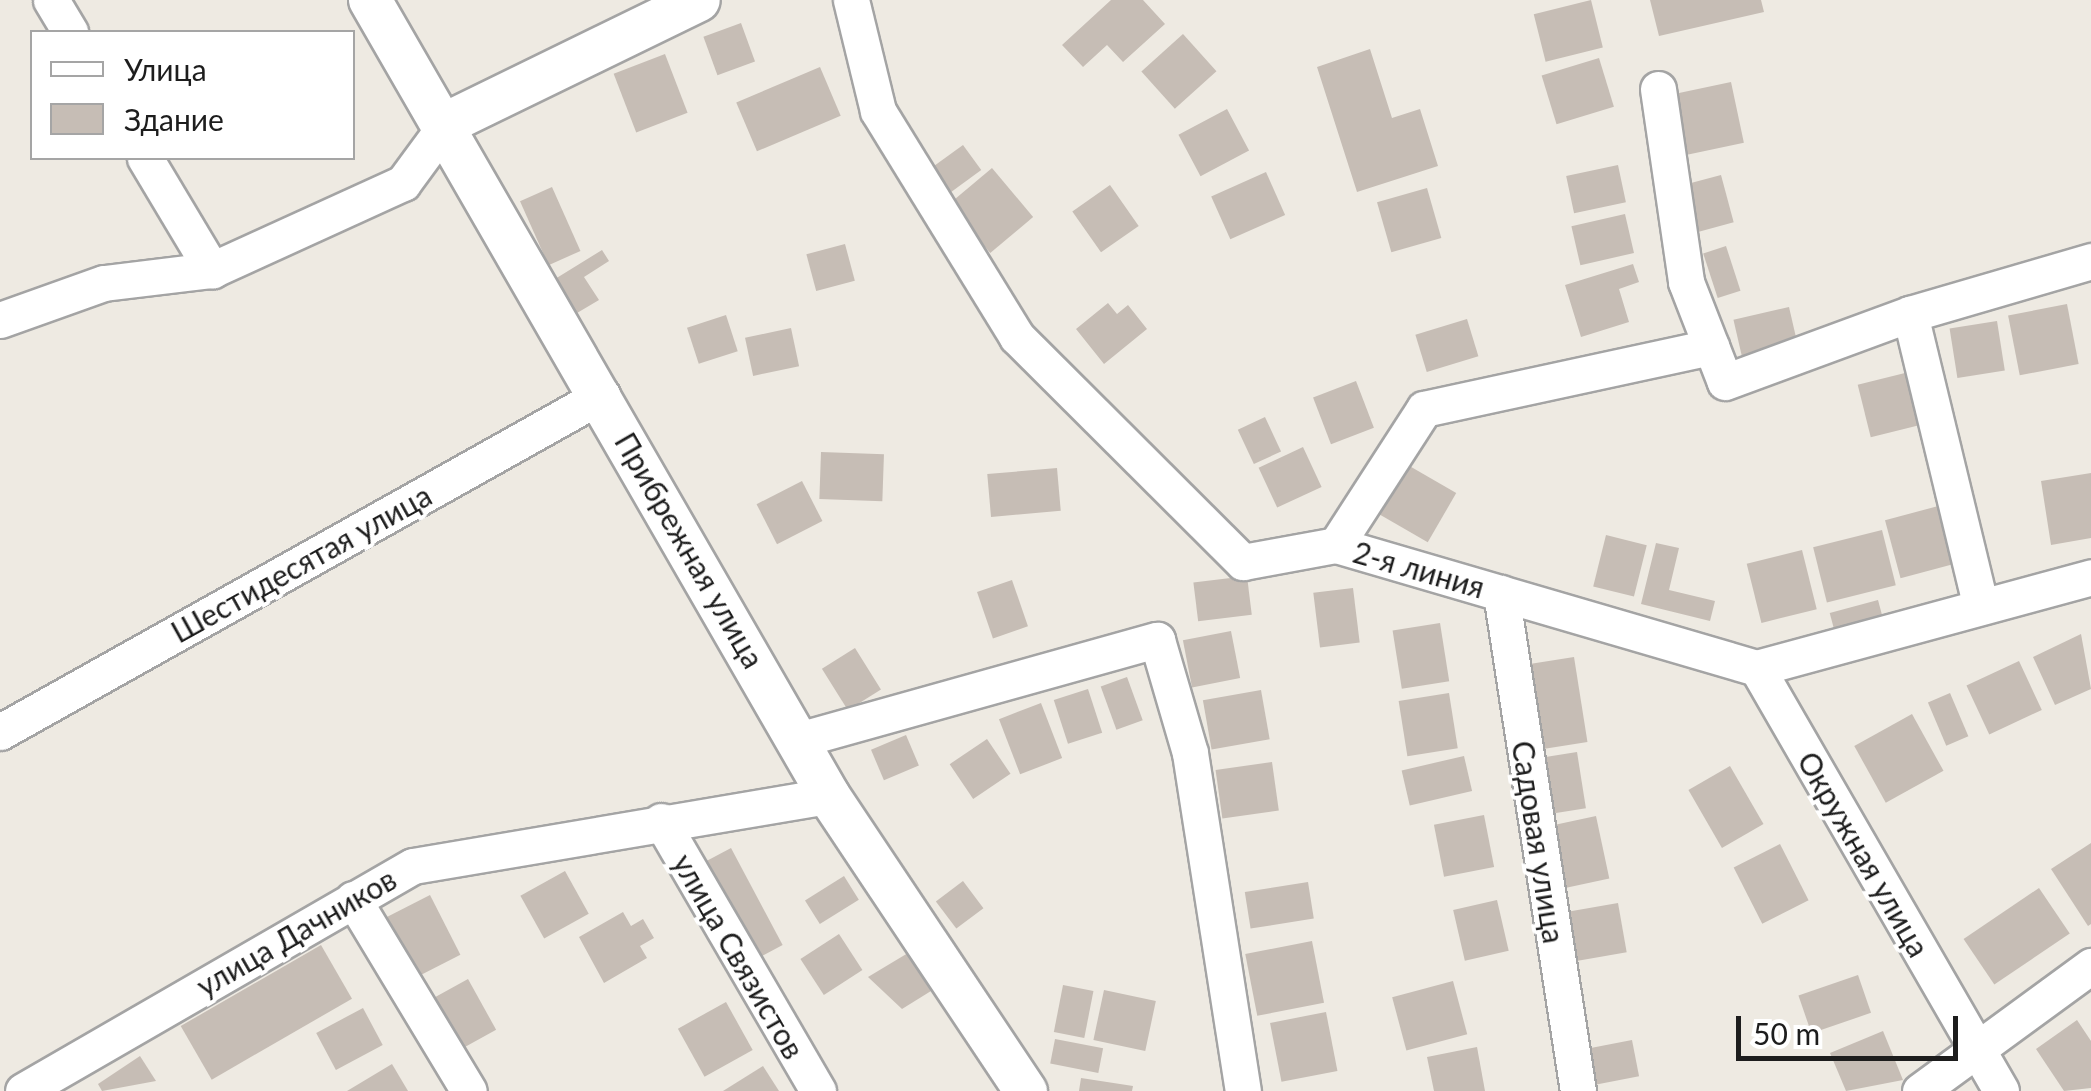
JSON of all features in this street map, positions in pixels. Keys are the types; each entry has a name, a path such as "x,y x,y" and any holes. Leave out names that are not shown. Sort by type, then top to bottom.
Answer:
{"street":[{"path":"51,0 69,30"},
{"name":"Прибрежная улица","path":"370,0 448,123 829,796 1026,1091"},
{"path":"0,320 104,283 212,270 403,183 448,123 688,0"},
{"path":"448,123 699,0"},
{"name":"2-я линия","path":"851,0 878,111 1017,337 1243,562 1336,545 1757,668"},
{"path":"1658,90 1686,282 1725,382 1910,314 2091,262"},
{"path":"146,160 212,270"},
{"path":"1910,314 1981,607"},
{"path":"1336,545 1424,410 1711,346"},
{"name":"Шестидесятая улица","path":"0,732 602,395"},
{"path":"1757,668 2091,577"},
{"name":"Садовая улица","path":"1501,593 1578,1091"},
{"path":"798,740 1157,640 1190,753 1243,1091"},
{"name":"Окружная улица","path":"1757,668 2001,1091"},
{"name":"улица Дачников","path":"23,1091 69,1079 353,899 413,866 660,821 829,796"},
{"name":"улица Связистов","path":"660,821 818,1091"},
{"path":"353,899 469,1091"},
{"path":"1920,1091 1975,1047 2091,966"}],"building":[{"path":"1111,0 1143,0 1165,24 1123,62 1107,45 1083,67 1062,45"},
{"path":"1591,0 1603,48 1546,62 1534,14"},
{"path":"1650,0 1761,0 1764,12 1659,36"},
{"path":"741,23 755,62 717,75 703,37"},
{"path":"1183,34 1216,71 1175,109 1141,71"},
{"path":"1370,49 1392,118 1420,109 1438,166 1357,192 1317,67"},
{"path":"665,54 688,113 636,133 614,74"},
{"path":"1599,58 1614,107 1557,124 1542,76"},
{"path":"820,67 841,116 757,151 736,103"},
{"path":"1731,82 1744,143 1687,155 1674,94"},
{"path":"1227,109 1249,150 1201,176 1178,135"},
{"path":"963,145 981,170 948,194 930,169"},
{"path":"1618,165 1626,202 1574,213 1566,176"},
{"path":"992,168 1033,217 990,253 949,204"},
{"path":"1266,172 1285,215 1230,239 1211,196"},
{"path":"1721,175 1734,222 1698,232 1685,185"},
{"path":"1110,185 1139,226 1101,252 1072,211"},
{"path":"552,187 580,251 548,265 520,201"},
{"path":"1427,188 1441,238 1391,252 1377,202"},
{"path":"1625,214 1634,253 1580,265 1571,226"},
{"path":"845,244 855,281 816,291 806,254"},
{"path":"1726,246 1741,291 1718,298 1703,253"},
{"path":"602,250 609,261 584,277 599,300 577,313 555,279"},
{"path":"1633,264 1639,282 1619,289 1629,322 1581,337 1565,285"},
{"path":"1108,303 1117,314 1128,305 1147,329 1104,364 1076,329"},
{"path":"2067,304 2079,364 2020,375 2008,315"},
{"path":"1789,307 1798,347 1743,360 1733,320"},
{"path":"726,315 738,351 699,364 687,328"},
{"path":"1467,319 1478,356 1427,372 1415,335"},
{"path":"1997,321 2005,370 1957,378 1950,329"},
{"path":"791,328 799,366 753,376 745,338"},
{"path":"1913,371 1926,423 1871,437 1858,385"},
{"path":"1356,381 1374,428 1331,444 1313,397"},
{"path":"1265,417 1281,451 1254,464 1238,430"},
{"path":"1303,447 1322,487 1277,508 1259,468"},
{"path":"821,452 884,454 882,501 819,499"},
{"path":"1406,464 1456,493 1428,542 1378,513"},
{"path":"1057,468 1061,511 991,517 987,474"},
{"path":"2091,473 2091,538 2051,545 2041,481"},
{"path":"802,481 822,521 777,544 757,504"},
{"path":"1942,505 1958,563 1901,578 1885,520"},
{"path":"1882,530 1896,585 1827,602 1813,547"},
{"path":"1606,535 1647,545 1634,597 1593,586"},
{"path":"1656,543 1679,548 1669,590 1715,601 1710,621 1641,604"},
{"path":"1802,550 1817,609 1761,623 1747,564"},
{"path":"1247,576 1252,615 1198,621 1193,583"},
{"path":"1012,580 1028,626 993,638 977,592"},
{"path":"1353,588 1360,643 1320,647 1313,593"},
{"path":"1878,600 1885,627 1837,640 1830,613"},
{"path":"1440,623 1449,681 1402,689 1393,631"},
{"path":"1231,631 1240,678 1192,687 1183,640"},
{"path":"2081,634 2091,689 2055,705 2033,657"},
{"path":"855,648 881,690 848,710 822,669"},
{"path":"1574,657 1587,742 1540,749 1527,665"},
{"path":"2019,661 2042,710 1989,734 1966,686"},
{"path":"1127,677 1143,720 1116,730 1101,687"},
{"path":"1088,689 1102,733 1068,744 1054,700"},
{"path":"1261,690 1270,739 1212,749 1203,700"},
{"path":"1449,693 1458,748 1407,756 1399,701"},
{"path":"1950,693 1968,736 1946,746 1928,702"},
{"path":"1041,703 1062,758 1020,774 999,719"},
{"path":"1912,714 1944,771 1886,803 1854,746"},
{"path":"906,735 919,765 884,780 871,750"},
{"path":"987,739 1010,774 973,799 950,764"},
{"path":"1577,752 1586,808 1551,814 1542,757"},
{"path":"1464,756 1472,791 1410,805 1402,770"},
{"path":"1272,762 1279,811 1222,818 1216,770"},
{"path":"1730,766 1764,824 1722,848 1688,790"},
{"path":"1484,815 1494,867 1444,877 1434,825"},
{"path":"1596,816 1609,879 1566,888 1553,825"},
{"path":"2091,843 2091,924 2088,926 2051,869"},
{"path":"1780,844 1809,900 1762,924 1734,868"},
{"path":"731,848 783,945 754,960 703,863"},
{"path":"565,871 589,914 544,939 520,896"},
{"path":"844,876 859,900 820,924 805,900"},
{"path":"963,881 983,908 956,929 936,901"},
{"path":"1308,882 1314,919 1251,929 1245,892"},
{"path":"2039,888 2070,934 1994,984 1964,939"},
{"path":"430,895 460,955 416,977 385,918"},
{"path":"1497,900 1509,951 1465,961 1453,910"},
{"path":"1618,903 1627,952 1576,961 1568,912"},
{"path":"623,912 631,926 643,919 654,938 640,946 647,958 604,983 579,937"},
{"path":"839,934 862,970 824,995 800,959"},
{"path":"1312,941 1324,1003 1257,1016 1245,954"},
{"path":"321,945 352,999 212,1080 181,1026"},
{"path":"908,953 931,991 902,1009 868,977"},
{"path":"1858,975 1871,1013 1811,1033 1798,996"},
{"path":"468,979 496,1030 459,1051 430,1000"},
{"path":"1453,981 1467,1034 1406,1050 1392,997"},
{"path":"1063,985 1093,991 1084,1038 1054,1032"},
{"path":"1104,990 1156,1001 1145,1051 1093,1040"},
{"path":"726,1002 753,1050 705,1077 678,1029"},
{"path":"363,1008 383,1045 336,1070 316,1033"},
{"path":"1326,1012 1337,1071 1281,1082 1270,1023"},
{"path":"2077,1020 2091,1041 2091,1088 2064,1091 2036,1049"},
{"path":"1883,1031 1903,1080 1846,1091 1830,1053"},
{"path":"1055,1039 1103,1048 1098,1073 1050,1064"},
{"path":"1632,1040 1639,1076 1594,1085 1587,1049"},
{"path":"1477,1047 1485,1091 1434,1091 1427,1057"},
{"path":"140,1056 156,1081 102,1091 98,1084"},
{"path":"392,1064 408,1091 347,1091"},
{"path":"763,1066 779,1091 723,1091"},
{"path":"1081,1078 1133,1086 1132,1091 1079,1091"}]}
